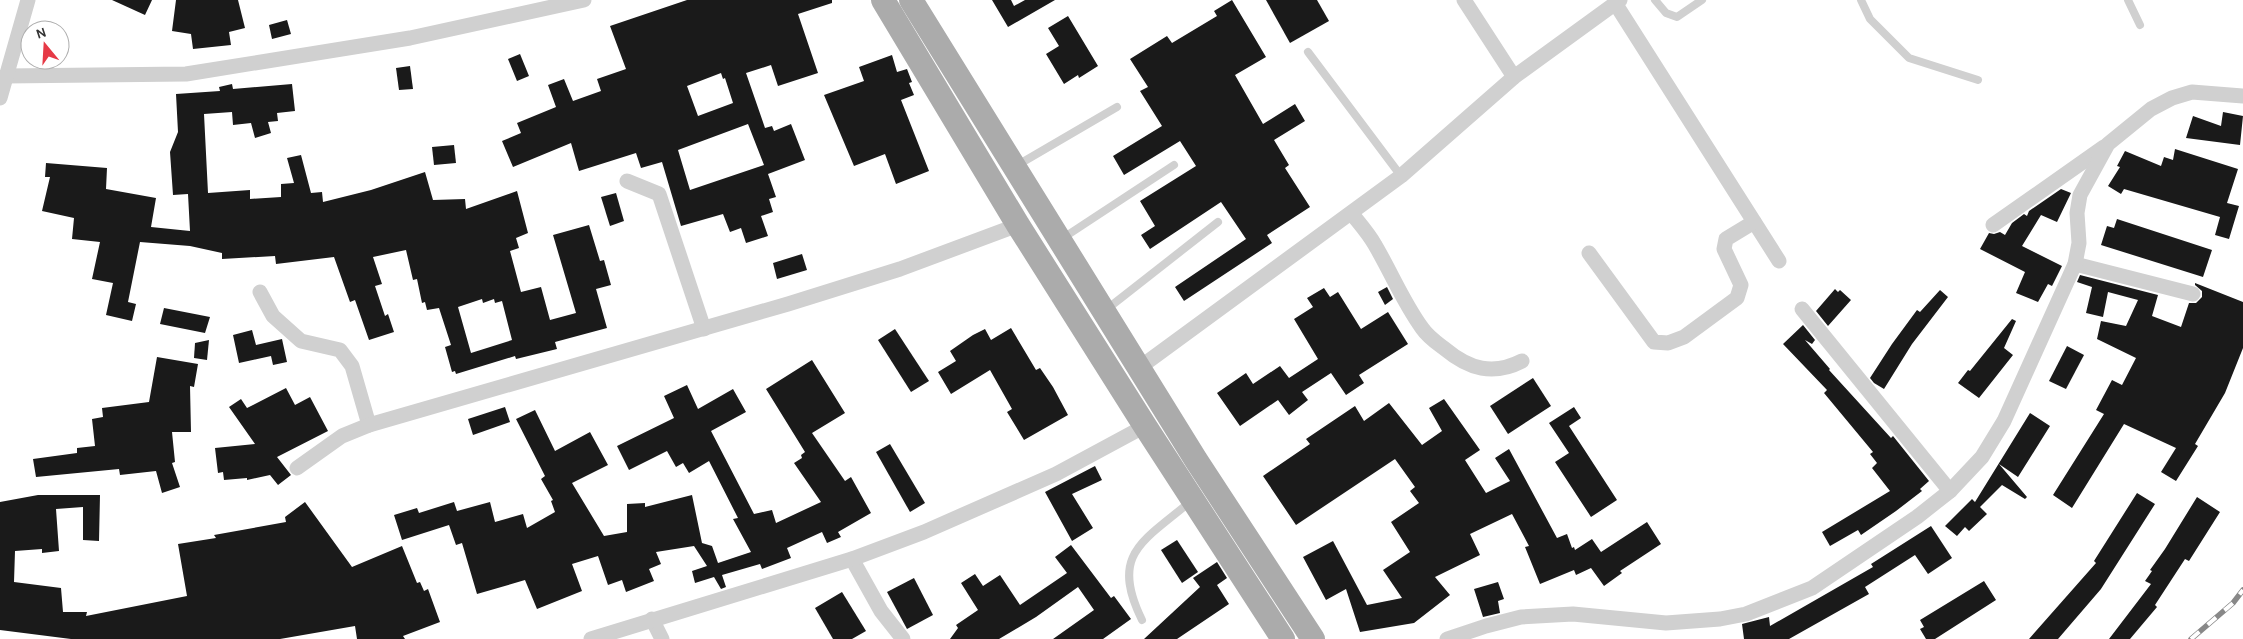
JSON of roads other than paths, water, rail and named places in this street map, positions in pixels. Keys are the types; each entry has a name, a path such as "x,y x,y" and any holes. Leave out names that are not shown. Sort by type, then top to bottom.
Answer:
{"main road":[{"path":"883,0 1018,224 1145,426 1283,639"},
{"path":"911,0 1134,361 1313,639"},
{"path":"1109,369 1134,361"},
{"path":"1207,522 1228,509"}],"street":[{"path":"0,98 28,0"},
{"path":"5,76 186,74 410,38 552,3 584,0"},
{"path":"1464,0 1514,77"},
{"path":"1134,361 1352,214 1402,176 1514,77 1618,2 1779,261"},
{"path":"1992,226 2108,144 2151,109 2172,98 2192,92 2243,96"},
{"path":"1447,639 1521,617 1572,614 1666,623 1720,619 1746,614 1812,588 1918,517 1950,491 1982,457 2004,421 2075,264 2079,243 2077,213 2080,195 2108,144"},
{"path":"627,181 659,194 704,329"},
{"path":"1352,214 1374,242 1423,330 1438,344 1458,359 1479,369 1496,370 1522,360"},
{"path":"1589,253 1654,342 1668,343 1684,337 1737,298 1740,284 1724,249 1726,240 1754,222"},
{"path":"297,468 342,436 370,425 704,329 900,270 1018,224"},
{"path":"2075,264 2193,294"},
{"path":"260,292 273,316 301,341 340,350 352,366 370,425"},
{"path":"1802,309 1950,491"},
{"path":"591,639 852,559 924,532 1056,474 1145,426"},
{"path":"852,559 881,611 903,639"},
{"path":"652,619 662,639"}],"lane":[{"path":"1656,0 1666,13 1677,17 1702,0"},
{"path":"1861,0 1870,19 1909,58 1978,80"},
{"path":"2128,0 2140,25"},
{"path":"1308,52 1402,176"},
{"path":"1014,167 1116,107"},
{"path":"1059,240 1174,164"},
{"path":"1103,311 1218,222"},
{"path":"1142,620 1133,602 1128,570 1137,547 1193,500"}],"railway":[{"path":"2191,639 2233,603 2243,590"}]}
